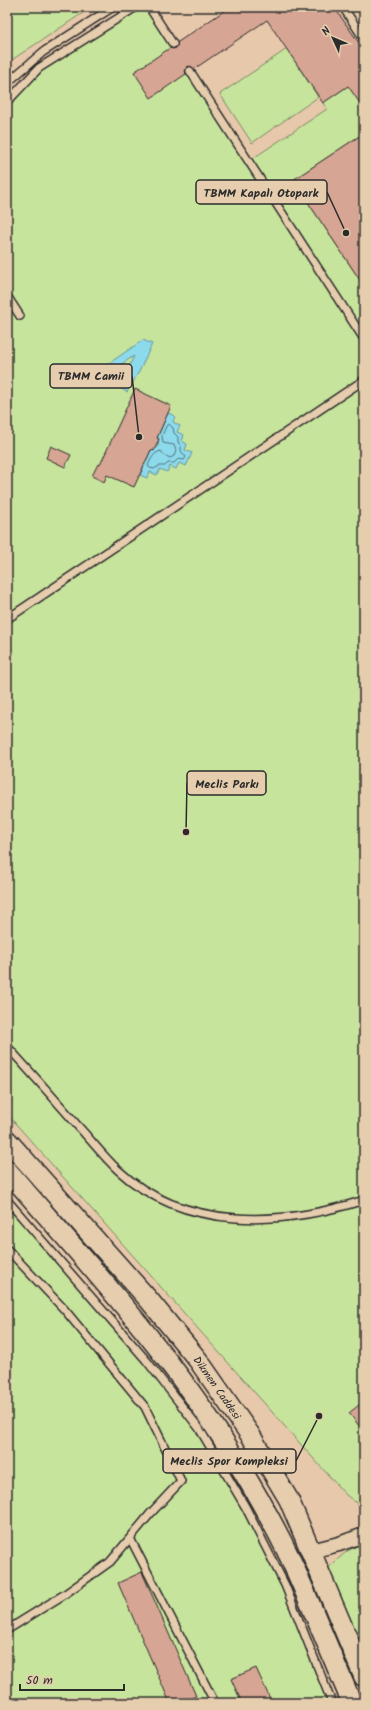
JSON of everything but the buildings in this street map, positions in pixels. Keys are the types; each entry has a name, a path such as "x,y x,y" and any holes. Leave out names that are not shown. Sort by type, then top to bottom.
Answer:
{"main road":[{"name":"Dikmen Caddesi","path":"7,1140 149,1300 198,1360 251,1436 289,1500 364,1676"},
{"path":"7,1170 149,1336 194,1396 230,1451 266,1512 290,1558 352,1703"},
{"path":"290,1558 311,1551"}],"street":[{"path":"311,1551 339,1544 364,1535"}],"lane":[{"path":"7,83 43,52 113,7"},
{"path":"7,102 39,68 136,7"},
{"path":"149,7 173,44"},
{"path":"343,7 364,39"},
{"path":"190,71 364,339"},
{"path":"7,296 20,316"},
{"path":"7,619 364,380"},
{"path":"7,1046 119,1170 148,1192 177,1206 205,1214 235,1219 260,1220 318,1212 364,1200"},
{"path":"7,1200 146,1360 198,1428 246,1508 281,1578 332,1703"},
{"path":"7,1249 64,1309 145,1407 181,1481 150,1514 110,1562 65,1594 7,1630"},
{"path":"130,1538 215,1703"}],"green space":[{"path":"7,7 92,7 7,63"},
{"path":"136,7 149,7 249,161 327,109 323,103 348,86 364,107 364,133 293,180 364,286 364,1509 345,1494 7,1114 7,102 39,68"},
{"path":"287,49 318,97 252,143 220,94"},
{"path":"7,1200 146,1360 199,1428 285,1585 332,1703 7,1703"},
{"path":"364,1542 364,1670 324,1572 346,1552"}],"water":[{"path":"143,340 152,344 139,372 127,392 102,379 93,385 83,381","holes":["134,356 123,380 108,373"]},
{"path":"168,413 175,416 173,422 180,426 177,432 184,435 182,441 187,444 185,450 192,453 186,466 179,463 176,469 170,466 167,472 160,469 157,475 150,472 147,478 140,475 151,450 157,448 159,439 157,438"}],"place":[{"name":"TBMM Kapalı Otopark","path":"346,233"},
{"name":"TBMM Camii","path":"139,437"},
{"name":"Meclis Parkı","path":"186,832"},
{"name":"Meclis Spor Kompleksi","path":"319,1416"}]}
